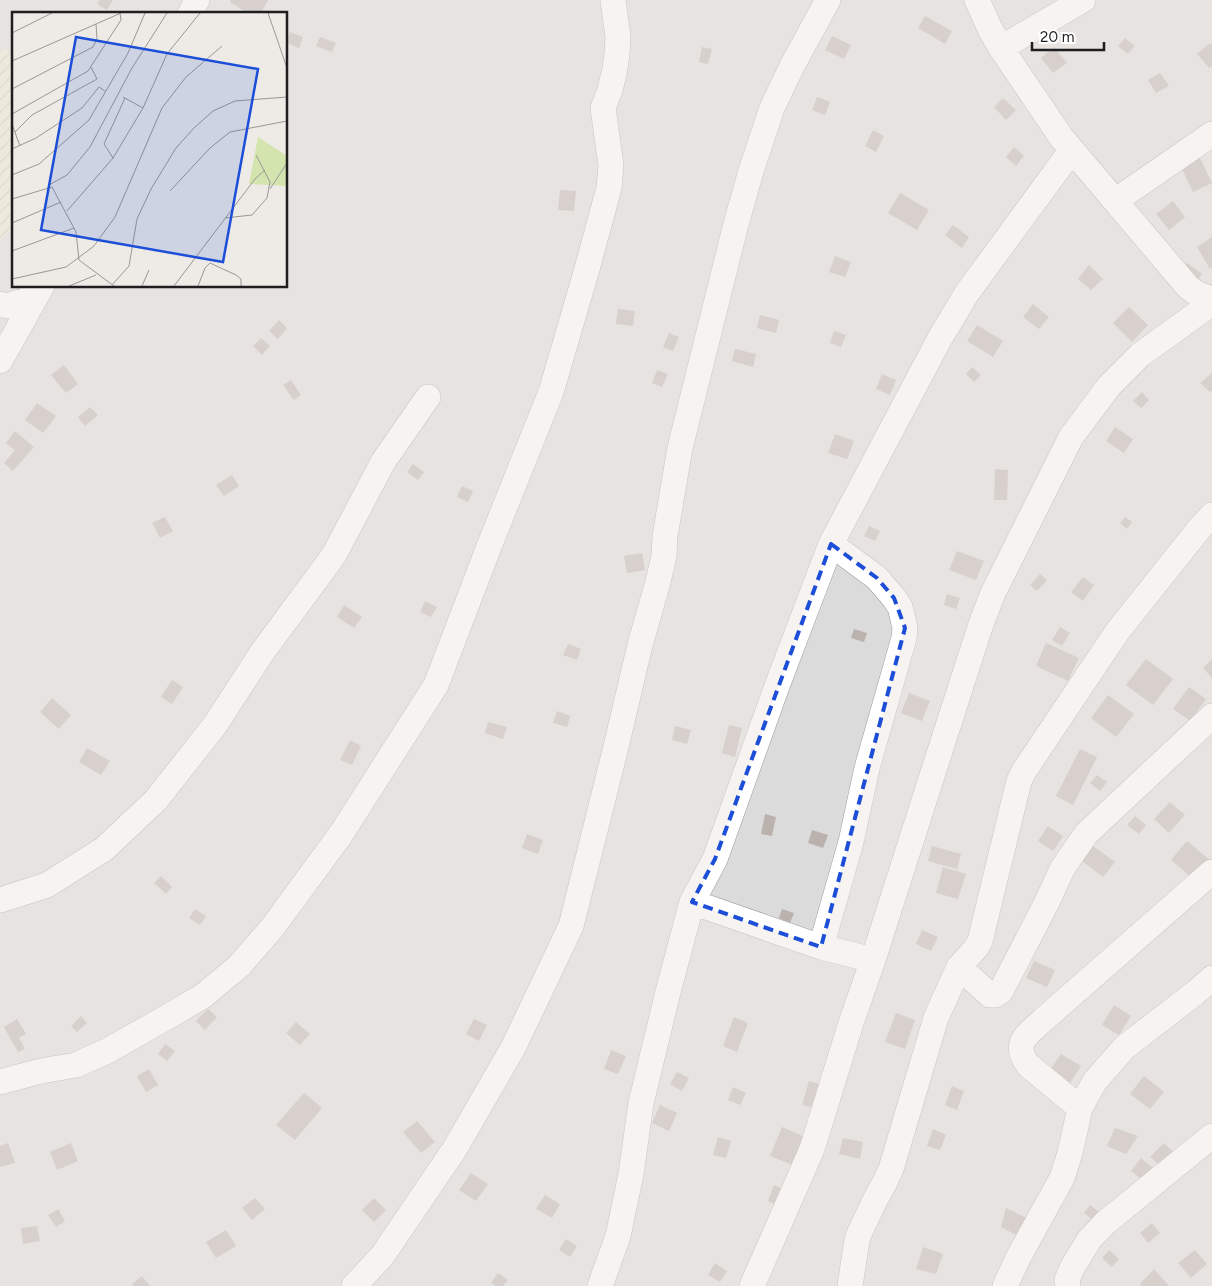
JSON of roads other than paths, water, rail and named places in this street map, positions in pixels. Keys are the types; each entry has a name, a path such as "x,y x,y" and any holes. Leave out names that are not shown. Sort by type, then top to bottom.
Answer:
{"street":[{"path":"191,12 197,0"},
{"path":"0,1082 40,1071 76,1065 107,1051 203,996 239,966 272,928 341,834 436,685 493,535 551,392 609,188 611,165 603,108 610,90 617,54 618,37 613,0"},
{"path":"354,1286 382,1256 454,1150 513,1048 571,926 640,645 658,582 664,556 665,536 680,448 736,224 772,108 792,66 828,0"},
{"path":"977,0 1001,48 1061,137 1188,287 1196,293 1212,299"},
{"path":"1001,48 1083,0"},
{"path":"1115,201 1212,134"},
{"path":"600,1286 618,1236 631,1174 642,1103 668,992 692,902 715,859 777,686 831,544 940,338 967,293 1072,150"},
{"path":"0,304 7,306 27,300 36,288"},
{"path":"0,361 41,288"},
{"path":"752,1286 812,1149 851,1023 981,624 993,593 1071,437 1109,386 1140,356 1212,303"},
{"path":"0,900 47,885 104,849 156,800 215,725 263,651 334,555 383,462 428,397"},
{"path":"850,1286 857,1240 890,1169 936,1018 959,967 980,941 1019,781 1028,764 1117,632 1212,515"},
{"path":"821,947 851,842 867,768 904,638 905,628 900,608 877,578 831,544"},
{"path":"959,967 990,995 1002,991 1062,869 1086,834 1212,716"},
{"path":"1080,1108 1028,1064 1022,1056 1022,1040 1212,872"},
{"path":"692,902 821,947 873,960"},
{"path":"1005,1286 1019,1256 1062,1178 1070,1153 1080,1108 1095,1081 1125,1047 1212,978"},
{"path":"1068,1286 1067,1280 1072,1268 1089,1240 1105,1223 1212,1136"}]}
